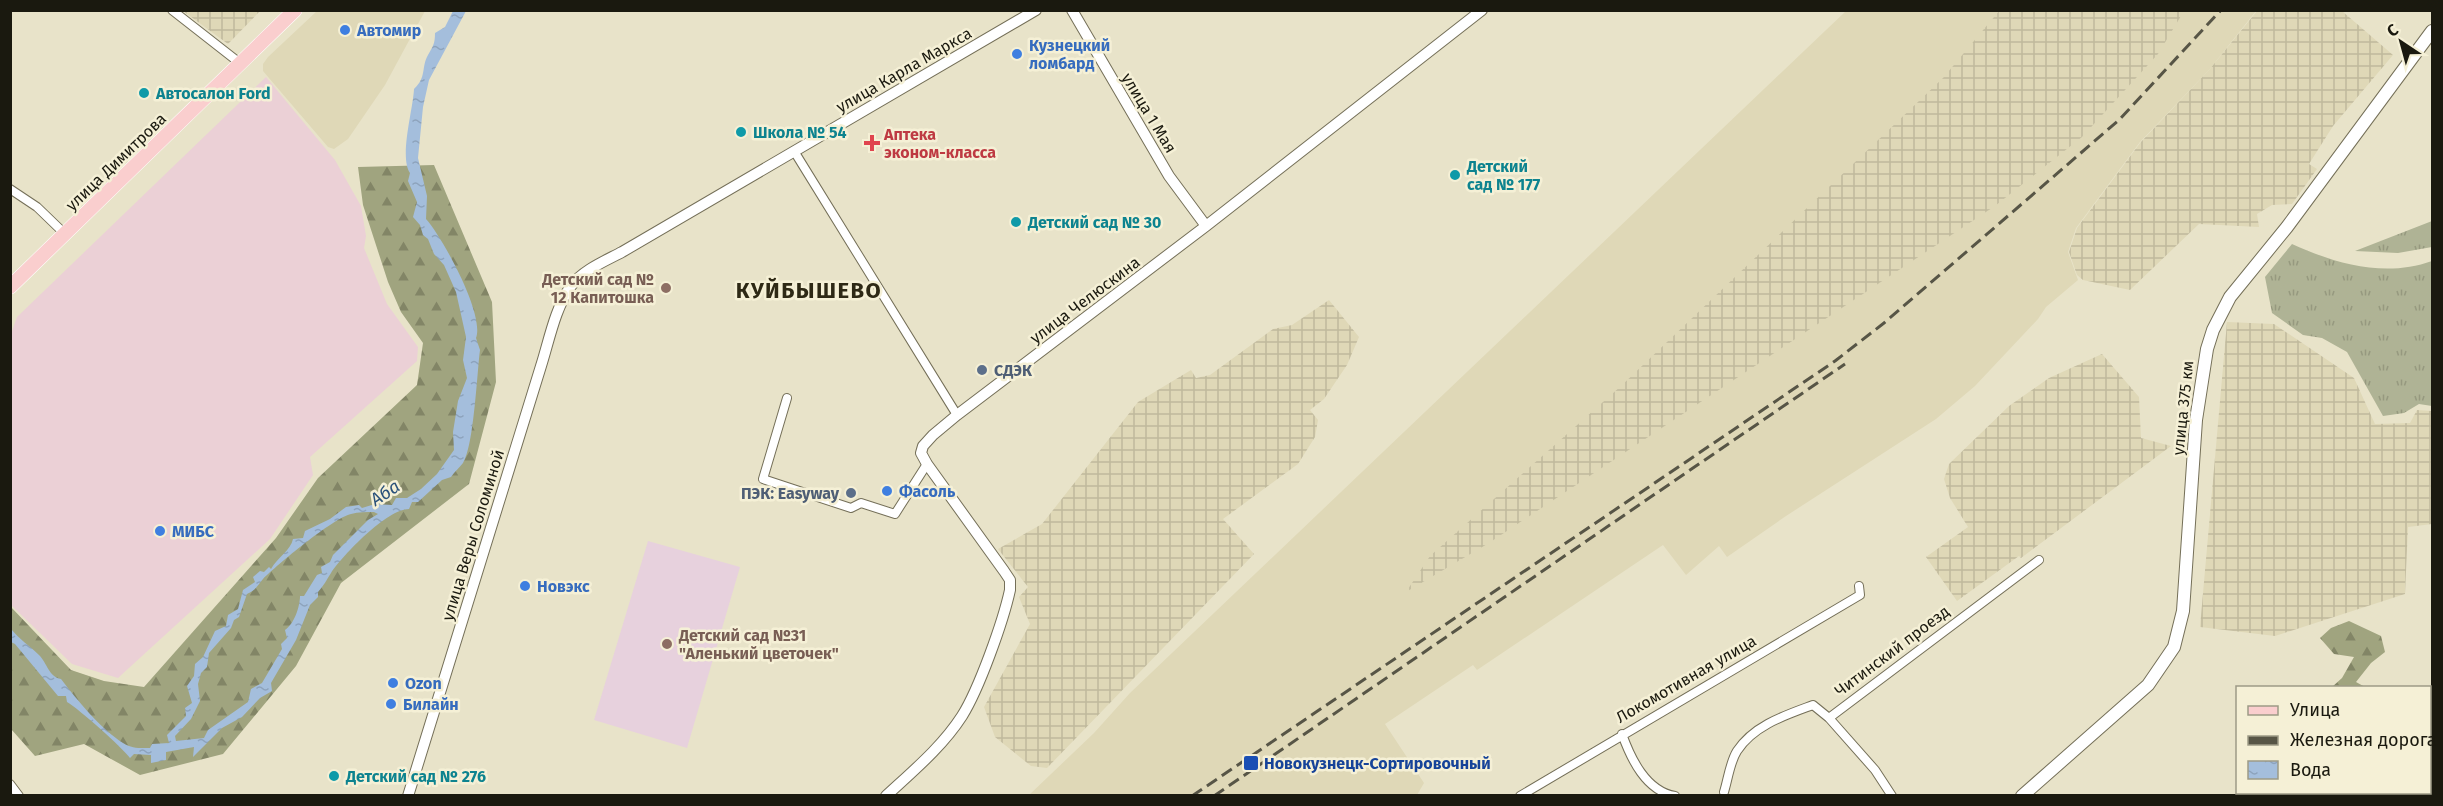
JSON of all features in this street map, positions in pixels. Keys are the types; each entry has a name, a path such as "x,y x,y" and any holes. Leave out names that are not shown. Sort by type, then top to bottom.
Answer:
{"main road":[{"name":"улица Димитрова","path":"10,287 296,10"},
{"name":"улица 375 км","path":"2022,795 2148,685 2174,648 2183,611 2196,420 2206,349 2213,330 2230,297 2294,218 2433,31"}],"street":[{"path":"172,10 241,64"},
{"name":"улица Карла Маркса","path":"572,286 584,274 1036,10"},
{"name":"улица 1 Мая","path":"1072,10 1169,176 1206,226"},
{"name":"улица Челюскина","path":"927,464 921,453 923,446 957,415 1206,226 1482,10"},
{"path":"794,151 957,415"},
{"path":"10,189 36,207 65,234"},
{"name":"улица Веры Соломиной","path":"408,795 561,303 572,286"},
{"path":"787,398 763,478 851,508 861,503 895,514 927,464 1010,580 1010,590 982,672 963,714 933,752 886,795"},
{"name":"Читинский проезд","path":"1722,794 1736,753 1752,734 1784,716 1813,705 1829,718 2039,560"},
{"name":"Локомотивная улица","path":"1520,795 1622,734 1652,720 1752,657 1860,595 1859,586"},
{"path":"1829,718 1875,770 1892,795"},
{"path":"1622,734 1629,753 1644,777 1655,788 1675,795"},
{"path":"10,784 19,795"}],"shaded area":[{"path":"183,11 260,11 228,44"},
{"path":"317,11 425,11 385,85 348,139 334,149 328,147 263,71 263,64 268,57"},
{"path":"1846,11 2256,11 2209,70 2140,142 2076,228 2068,252 2078,280 2046,307 2038,319 1975,386 1936,419 1727,557 1719,546 1686,575 1663,545 1477,670 1473,665 1385,724 1424,783 1417,795 1028,796 1094,733 1130,693"},
{"path":"1999,11 2184,11 2158,54 2082,137 1995,206 1489,543 1406,592 1430,556 1621,386 1943,78"},
{"path":"2257,11 2342,11 2393,55 2333,126 2309,164 2317,169 2292,204 2272,205 2257,214 2259,227 2199,224 2130,290 2083,280 2077,275 2069,252 2077,228 2140,143 2209,70"},
{"path":"266,77 335,160 361,206 366,236 364,248 387,304 418,347 417,361 310,457 313,475 270,539 118,678 72,664 11,605 11,334 17,317"},
{"path":"1329,300 1359,337 1347,365 1324,399 1310,410 1318,420 1315,437 1298,464 1223,519 1254,554 1047,768 1031,766 995,737 984,707 1030,624 1019,597 1028,587 998,549 1042,524 1138,402 1191,370 1196,378 1210,375 1273,329 1292,325"},
{"path":"2227,322 2274,324 2354,378 2375,424 2410,423 2417,410 2432,411 2432,524 2408,527 2405,594 2275,636 2200,627"},
{"path":"2102,354 2139,397 2141,438 2171,446 2021,558 2019,556 1957,601 1926,557 1968,527 1950,498 1944,479 1949,464 2009,406 2049,378"},
{"name":"Детский сад №31 \"Аленький цветочек\"","path":"648,541 740,567 687,748 594,720"}],"green space":[{"path":"434,165 492,302 496,382 469,484 341,583 296,666 223,754 140,775 84,744 35,756 11,729 10,606 71,670 104,681 144,687 276,538 318,478 417,385 423,343 401,312 388,282 363,205 358,167"},
{"path":"2432,221 2432,247 2398,253 2355,251"},
{"path":"2292,244 2343,263 2361,266 2396,268 2432,261 2432,406 2419,404 2404,413 2383,416 2347,352 2322,338 2303,335 2272,313 2265,277"},
{"path":"2349,621 2381,636 2385,652 2371,663 2356,682 2363,686 2333,686 2342,678 2354,657 2334,654 2320,638 2331,628"},
{"path":"2317,794 2317,795 2241,795"},
{"path":"2382,794 2423,794 2418,795"}],"water":[{"path":"453,11 466,11 429,80 423,107 418,158 427,196 426,219 442,242 461,277 469,295 477,327 476,338 480,350 467,454 463,463 451,477 442,480 418,502 412,502 409,509 389,516 366,534 337,565 318,592 318,597 310,605 296,640 271,683 272,691 260,698 242,717 222,728 193,757 194,747 166,752 166,760 151,763 151,755 134,754 130,758 100,728 67,702 66,696 58,696 11,642 11,629 42,658 51,673 61,679 90,714 126,745 150,748 152,744 169,743 167,735 186,716 185,708 192,703 187,686 194,676 195,664 203,657 215,631 226,626 228,615 238,609 243,590 255,582 253,577 269,567 271,569 290,547 293,539 303,538 305,531 330,519 346,507 392,505 396,498 407,498 437,474 454,450 453,432 458,401 467,378 463,360 466,337 456,292 444,265 434,254 428,239 423,235 420,225 413,217 417,202 408,181 410,173 406,156 414,89 422,76 435,33 445,27","holes":["362,512 378,514 368,520 333,555 330,562 321,567 322,573 317,575 304,596 300,596 296,615 285,630 287,638 281,644 282,649 262,683 251,689 248,702 208,730 204,738 176,741 175,736 191,719 200,701 198,684 201,673 207,667 209,653 231,628 234,620 239,617 247,594 292,553 343,517"]}],"railway":[{"path":"1192,796 1835,361 1884,323 2119,120 2221,10"},
{"path":"1214,796 1845,364"}],"place":[{"name":"Автомир","path":"345,30"},
{"name":"Кузнецкий ломбард","path":"1017,54"},
{"name":"Автосалон Ford","path":"144,93"},
{"name":"Школа № 54","path":"741,132"},
{"name":"Аптека эконом-класса","path":"872,143"},
{"name":"Детский сад № 177","path":"1455,175"},
{"name":"Детский сад № 30","path":"1016,222"},
{"name":"Детский сад № 12 Капитошка","path":"666,288"},
{"name":"СДЭК","path":"982,370"},
{"name":"Фасоль","path":"887,491"},
{"name":"ПЭК: Easyway","path":"851,493"},
{"name":"МИБС","path":"160,531"},
{"name":"Новэкс","path":"525,586"},
{"name":"Детский сад №31 \"Аленький цветочек\"","path":"667,644"},
{"name":"Ozon","path":"393,683"},
{"name":"Билайн","path":"391,704"},
{"name":"Новокузнецк-Сортировочный","path":"1251,763"},
{"name":"Детский сад № 276","path":"334,776"}],"district":[{"name":"КУЙБЫШЕВО","path":"809,290"}],"water label":[{"name":"Аба","path":"385,493"}]}
